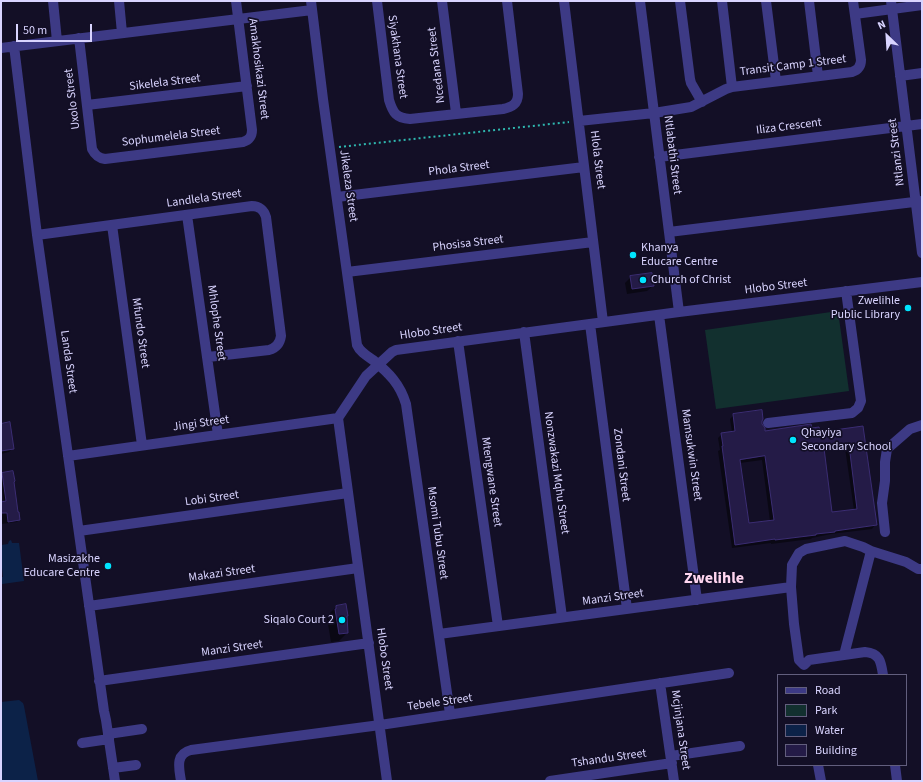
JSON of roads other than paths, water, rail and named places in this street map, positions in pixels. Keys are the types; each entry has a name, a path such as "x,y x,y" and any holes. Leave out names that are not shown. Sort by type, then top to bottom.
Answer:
{"street":[{"path":"53,1 57,41"},
{"path":"118,1 122,33"},
{"name":"Amakhosikazi Street","path":"236,1 252,130 249,139"},
{"name":"Siyakhana Street","path":"377,1 389,100 392,110 397,116"},
{"name":"Ncedana Street","path":"397,116 403,119 410,119 456,113 442,1"},
{"path":"456,113 510,107 518,98 507,1"},
{"name":"Hlola Street","path":"564,1 603,322"},
{"name":"Ntlabathi Street","path":"640,1 679,312"},
{"path":"680,1 690,79 702,102"},
{"path":"722,1 732,87"},
{"path":"766,1 776,81"},
{"path":"809,1 818,76"},
{"name":"Transit Camp 1 Street","path":"579,121 654,113 691,107 732,87 855,71 860,66 861,60 853,1"},
{"path":"1,48 238,19 312,5"},
{"name":"Jikeleza Street","path":"312,5 357,345 360,350 378,365"},
{"path":"855,14 892,5 922,5"},
{"name":"Ntlanzi Street","path":"892,5 900,76 919,201 922,253"},
{"name":"Uxolo Street","path":"80,38 92,149 96,156"},
{"name":"Landa Street","path":"14,46 37,235 115,781"},
{"path":"900,76 922,73"},
{"name":"Sikelela Street","path":"87,105 247,86"},
{"name":"Iliza Crescent","path":"659,157 922,124"},
{"name":"Sophumelela Street","path":"96,156 105,159 243,142 249,139"},
{"name":"Phola Street","path":"337,197 584,167"},
{"path":"668,232 919,201"},
{"name":"Landlela Street","path":"37,235 255,206 261,209 266,218 281,336 280,340 277,346 269,350 208,357"},
{"name":"Mhlophe Street","path":"187,215 218,435"},
{"name":"Mfundo Street","path":"112,225 142,445"},
{"name":"Phosisa Street","path":"347,272 593,242"},
{"name":"Hlobo Street","path":"387,781 338,418 366,376 396,350 524,332 922,282"},
{"path":"768,424 852,413 858,408 861,401 846,291"},
{"name":"Mamsukwin Street","path":"659,315 697,600"},
{"name":"Zondani Street","path":"590,324 627,609"},
{"name":"Nonzwakazi Mqhu Street","path":"524,332 562,618"},
{"name":"Mtengwane Street","path":"458,341 498,626"},
{"name":"Msomi Tubu Street","path":"378,365 395,381 406,404 450,714"},
{"name":"Jingi Street","path":"68,456 338,418"},
{"path":"886,532 882,502 887,450 910,429 922,425"},
{"name":"Lobi Street","path":"79,531 348,493"},
{"path":"805,670 799,660 791,587 792,565 799,553 806,549 846,541 906,562 920,569"},
{"path":"844,655 871,551"},
{"name":"Makazi Street","path":"89,606 358,568"},
{"name":"Manzi Street","path":"439,634 791,587"},
{"name":"Manzi Street","path":"100,681 369,643"},
{"path":"805,670 809,660 865,652 873,653 880,660 883,674"},
{"name":"Tebele Street","path":"181,781 179,763 181,756 188,751 380,725 729,673"},
{"name":"Mcjinjana Street","path":"660,683 674,781"},
{"path":"82,743 142,729"},
{"name":"Tshandu Street","path":"550,781 671,760 740,746"},
{"path":"113,768 136,765"},
{"path":"818,766 820,781"},
{"path":"895,766 897,781"}],"water":[{"path":"11,540 12,543 19,543 24,581 2,584 1,545 8,544"},
{"path":"19,700 24,706 38,781 1,781 1,702"}],"place":[{"name":"Khanya Educare Centre","path":"633,255"},
{"name":"Church of Christ","path":"643,280"},
{"name":"Zwelihle Public Library","path":"908,308"},
{"name":"Qhayiya Secondary School","path":"793,440"},
{"name":"Masizakhe Educare Centre","path":"108,566"},
{"name":"Siqalo Court 2","path":"342,620"}],"district":[{"name":"Zwelihle","path":"714,579"}]}
